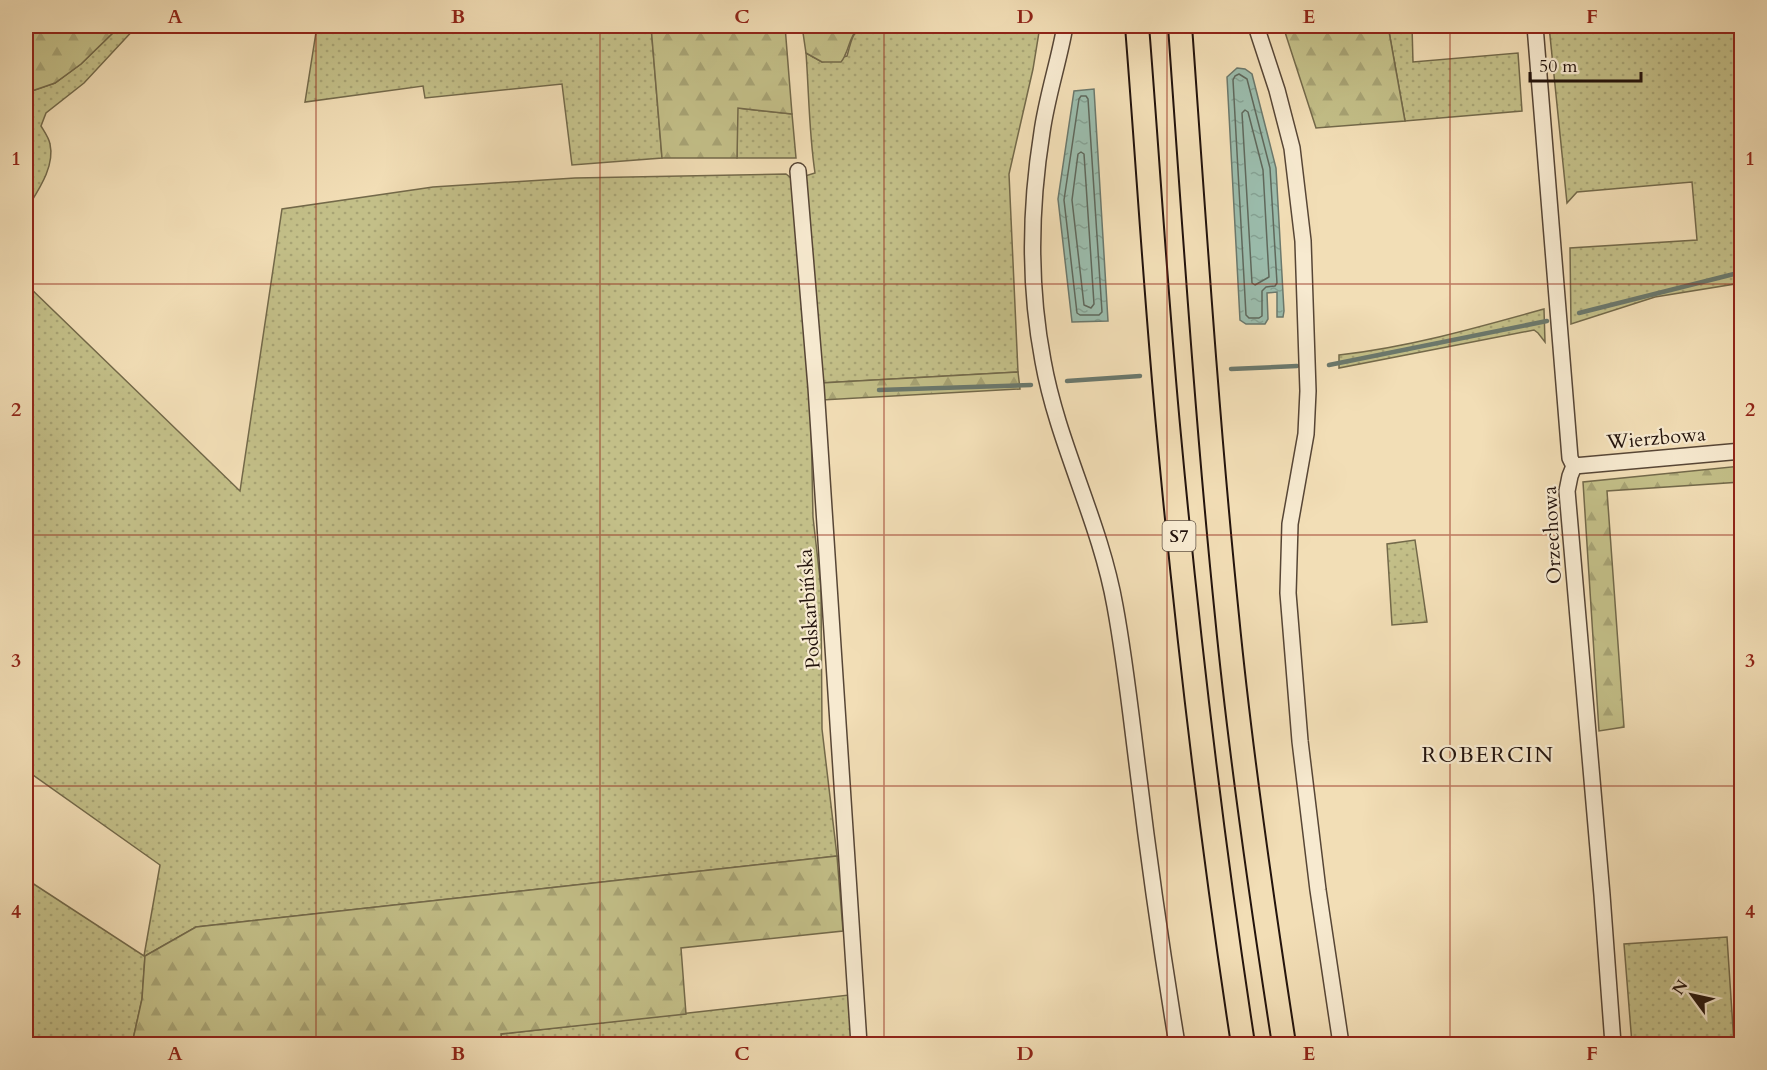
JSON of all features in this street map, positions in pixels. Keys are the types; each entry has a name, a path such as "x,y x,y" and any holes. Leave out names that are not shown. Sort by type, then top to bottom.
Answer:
{"highway":[{"name":"S7","path":"1137,26 1169,434 1197,708 1219,886 1243,1044"},
{"name":"S7","path":"1180,26 1227,616 1261,892 1284,1044"}],"street":[{"path":"1065,26 1042,131 1036,176 1033,223 1038,323 1043,361 1057,419 1100,541 1115,604 1159,938 1177,1044"},
{"path":"1256,26 1277,90 1292,148 1303,241 1308,391 1306,435 1290,524 1288,603 1300,741 1341,1044"},
{"name":"Orzechowa","path":"1535,26 1558,331 1570,458 1574,466 1567,491 1613,1044"},
{"name":"Podskarbińska","path":"798,171 816,387 859,1044"},
{"name":"Wierzbowa","path":"1574,466 1742,451"}],"green space":[{"path":"26,26 120,26 81,64 55,83 26,93"},
{"path":"120,26 137,26 84,83 46,113 41,126 49,142 50,161 45,177 28,207 26,198 26,93 55,83 81,64"},
{"path":"317,26 651,26 662,158 572,165 562,84 425,98 423,86 305,102"},
{"path":"651,26 785,26 792,114 738,108 737,158 662,158"},
{"path":"802,26 873,26 859,28 855,32 841,62 822,62 806,53"},
{"path":"873,26 1040,26 1033,69 1009,174 1018,372 821,383 805,176 815,173 806,53 822,62 847,56 854,35 860,30"},
{"path":"1283,26 1388,26 1405,121 1316,128"},
{"path":"1388,26 1412,26 1413,62 1518,53 1522,111 1405,121"},
{"path":"1549,26 1741,26 1741,283 1655,297 1571,324 1570,248 1697,240 1692,182 1577,192 1567,203"},
{"path":"737,108 792,114 796,158 737,158"},
{"path":"786,174 795,181 810,373 813,517 821,588 822,729 837,856 196,927 145,956 142,999 132,1044 26,1044 26,879 144,956 160,865 26,770 26,284 240,491 282,209 433,187 575,178"},
{"path":"1544,309 1545,342 1534,330 1339,368 1339,355 1417,342"},
{"path":"1018,372 1020,389 822,400 821,383"},
{"path":"1741,466 1741,482 1607,491 1624,727 1599,731 1583,482"},
{"path":"1734,482 1741,482 1741,584"},
{"path":"1415,540 1427,622 1392,625 1387,544"},
{"path":"837,856 843,931 681,948 686,1014 501,1034 502,1044 132,1044 142,999 145,956 196,927"},
{"path":"1727,937 1734,1044 1632,1044 1624,944"},
{"path":"849,995 852,1044 502,1044 501,1034"}],"water":[{"path":"1237,68 1245,69 1252,74 1276,168 1284,311 1283,317 1277,317 1277,292 1267,293 1268,319 1265,324 1246,324 1240,320 1227,77"},
{"path":"1094,89 1108,321 1072,322 1058,199 1074,91"}],"waterway":[{"path":"1579,313 1742,272"},
{"path":"1329,365 1547,321"},
{"path":"1231,369 1297,366"},
{"path":"1067,381 1140,376"},
{"path":"879,390 1031,385"}],"district":[{"name":"ROBERCIN","path":"1488,755"}]}
